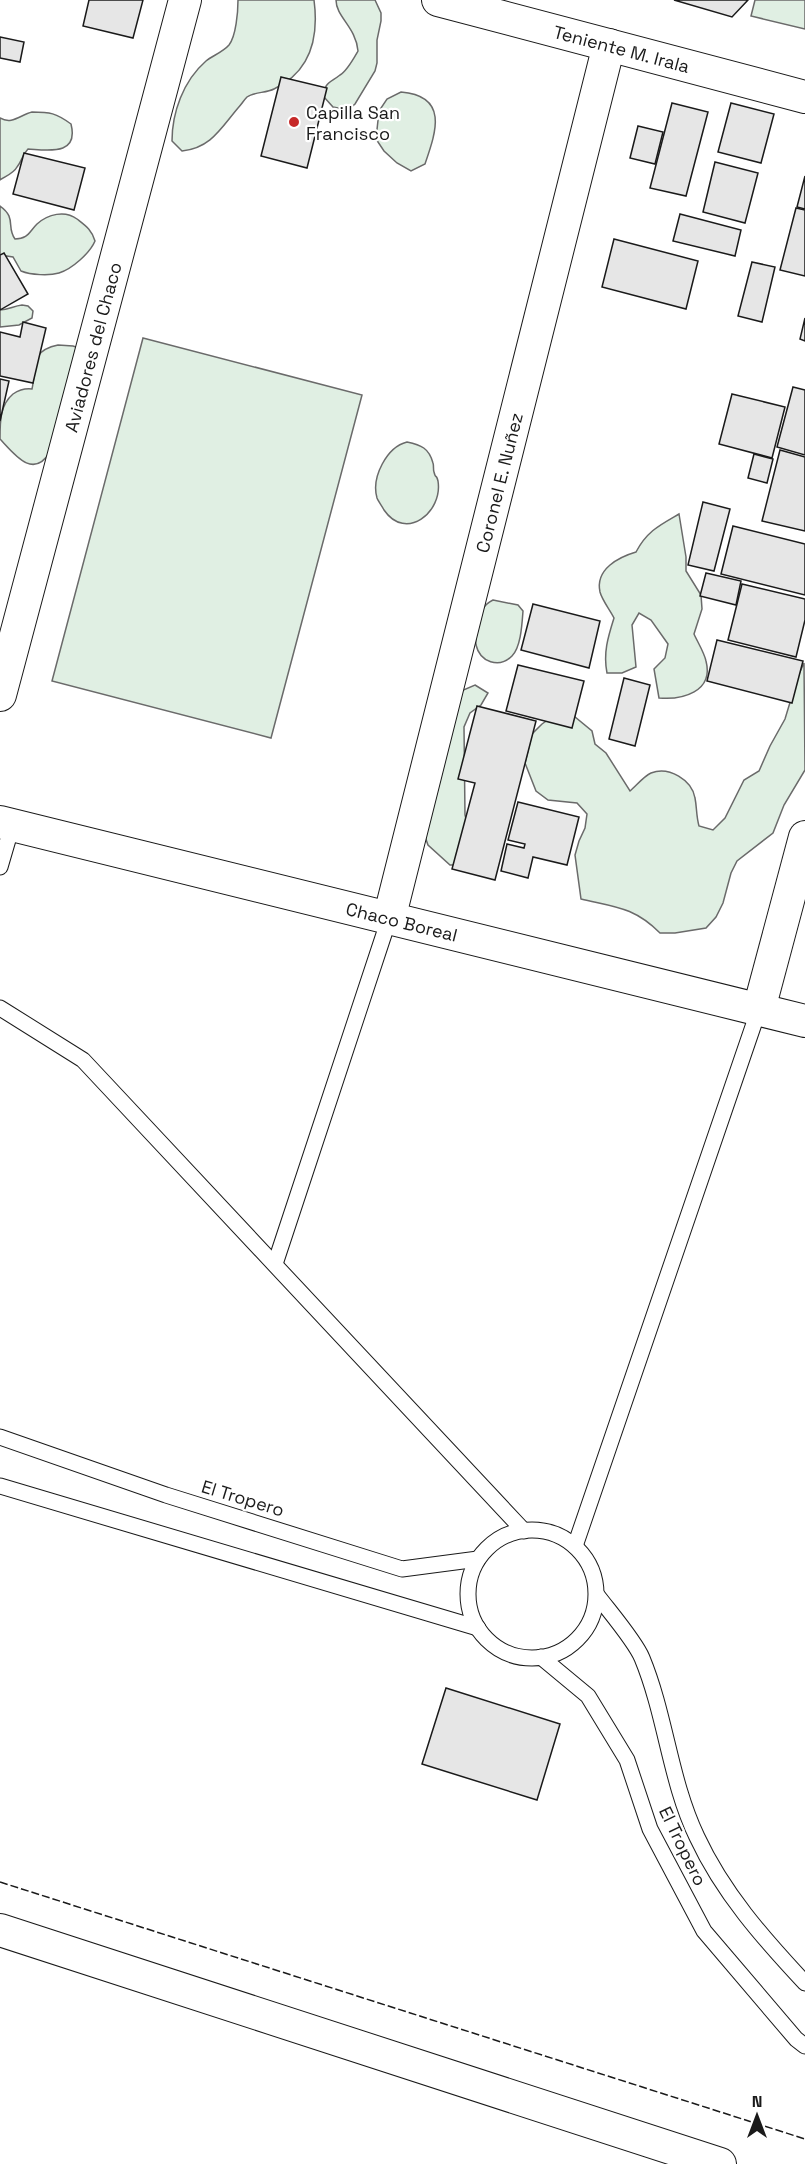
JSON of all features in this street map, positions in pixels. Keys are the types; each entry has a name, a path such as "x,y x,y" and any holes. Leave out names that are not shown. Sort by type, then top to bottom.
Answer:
{"street":[{"name":"Aviadores del Chaco","path":"0,695 185,0"},
{"name":"Teniente M. Irala","path":"438,0 805,97"},
{"name":"Coronel E. Nuñez","path":"389,919 609,45"},
{"name":"Chaco Boreal","path":"6,824 805,1021"},
{"path":"759,1009 805,837"},
{"path":"0,1930 720,2164"}],"lane":[{"path":"0,867 6,824"},
{"path":"276,1264 389,919"},
{"path":"0,1008 83,1060 524,1531"},
{"path":"575,1546 759,1009"},
{"name":"El Tropero","path":"0,1437 166,1495 402,1569 478,1559"},
{"path":"0,1486 478,1628"},
{"path":"524,1531 542,1531 560,1536 575,1546 586,1560 594,1577 597,1595 594,1613 586,1629 574,1643 558,1653 541,1657 522,1657 505,1652 490,1642 478,1628 471,1611 468,1593 471,1575 478,1559 491,1545 506,1535 524,1531"},
{"name":"El Tropero","path":"597,1595 642,1656 680,1793 696,1836 718,1879 760,1935 805,1983"},
{"name":"El Tropero","path":"541,1657 588,1696 627,1760 650,1829 704,1930 796,2039 805,2046"}],"green space":[{"path":"238,0 314,0 315,28 309,52 304,63 286,82 271,90 247,97 208,141 201,146 182,151 172,141 174,120 180,98 198,69 229,45 236,24"},
{"path":"336,0 375,0 381,13 375,71 355,104 348,110 333,107 324,97 326,86 345,71 358,51 354,35 339,12"},
{"path":"755,0 805,0 805,29 751,16"},
{"path":"401,92 427,100 433,108 435,118 433,140 425,164 411,171 397,163 384,151 376,139 379,111 387,99"},
{"path":"32,112 53,114 71,124 70,142 60,149 28,149 16,169 0,180 0,118 12,120"},
{"path":"0,206 10,219 12,235 15,239 26,236 46,218 62,214 72,216 83,224 95,241 85,255 64,271 45,275 21,271 13,257 0,255"},
{"path":"22,305 28,306 33,311 32,318 19,325 0,327 0,310"},
{"path":"143,338 362,395 271,738 52,681"},
{"path":"58,345 73,346 88,351 50,452 44,460 37,464 30,464 17,457 0,439 2,414 5,403 13,394 32,389 36,361 42,351"},
{"path":"407,442 420,446 429,454 438,481 438,492 435,503 421,519 412,523 402,523 393,519 384,510 377,498 376,481 387,456"},
{"path":"679,514 686,571 701,595 702,609 694,634 705,658 707,672 701,687 694,692 677,697 659,698 654,669 665,658 668,644 651,620 639,613 632,625 636,667 622,673 607,673 606,652 614,618 601,595 599,584 610,565 636,552 649,534"},
{"path":"493,600 518,605 523,611 521,635 515,652 507,660 496,663 481,656 476,645 482,612 485,606"},
{"path":"804,663 805,770 784,805 773,833 737,861 731,873 723,903 716,917 706,928 660,933 651,924 624,909 581,899 575,855 585,828 587,814 577,803 548,800 536,791 525,763 532,734 555,715 569,712 592,731 595,744 606,753 630,791 651,773 665,771 679,776 693,791 699,826 713,830 725,818 744,780 759,771 785,719"},
{"path":"475,685 488,693 481,705 470,713 464,727 465,815 475,855 464,865 450,865 428,845 423,831 461,691"}],"building":[{"path":"89,0 143,0 133,38 83,26"},
{"path":"674,0 748,0 732,17"},
{"path":"0,37 24,42 20,62 0,58"},
{"name":"Capilla San Francisco","path":"281,77 327,88 307,168 261,156"},
{"path":"672,103 708,112 686,196 650,188"},
{"path":"731,103 774,114 761,163 718,152"},
{"path":"638,126 663,132 655,164 630,158"},
{"path":"24,153 85,168 74,210 13,194"},
{"path":"715,162 758,173 745,223 703,212"},
{"path":"805,176 805,209 797,207"},
{"path":"796,208 805,210 805,276 780,270"},
{"path":"680,214 741,230 735,256 673,241"},
{"path":"614,239 698,261 686,309 602,287"},
{"path":"4,253 28,294 0,310 0,255"},
{"path":"752,262 775,267 762,322 738,316"},
{"path":"805,318 805,341 800,339"},
{"path":"23,322 46,328 33,383 0,376 0,332 20,337"},
{"path":"0,379 9,381 0,421"},
{"path":"793,387 805,390 805,455 777,447"},
{"path":"732,394 785,407 772,458 719,444"},
{"path":"780,450 805,457 805,531 762,521"},
{"path":"754,454 773,459 767,483 748,478"},
{"path":"703,502 730,509 714,571 688,565"},
{"path":"733,526 805,544 805,595 721,574"},
{"path":"706,573 741,581 736,605 700,596"},
{"path":"742,584 805,599 805,620 796,657 728,640"},
{"path":"533,604 600,621 589,668 521,650"},
{"path":"717,640 803,661 792,703 707,681"},
{"path":"518,665 584,681 572,728 506,711"},
{"path":"624,678 650,685 635,746 609,739"},
{"path":"477,706 536,721 495,880 452,869 475,783 458,779"},
{"path":"518,802 579,817 567,865 533,857 528,878 501,871 507,844 524,848 525,844 508,840"},
{"path":"446,1688 560,1724 537,1800 422,1764"}],"fence":[{"path":"0,1882 805,2139"}],"place":[{"name":"Capilla San Francisco","path":"294,122"}]}
